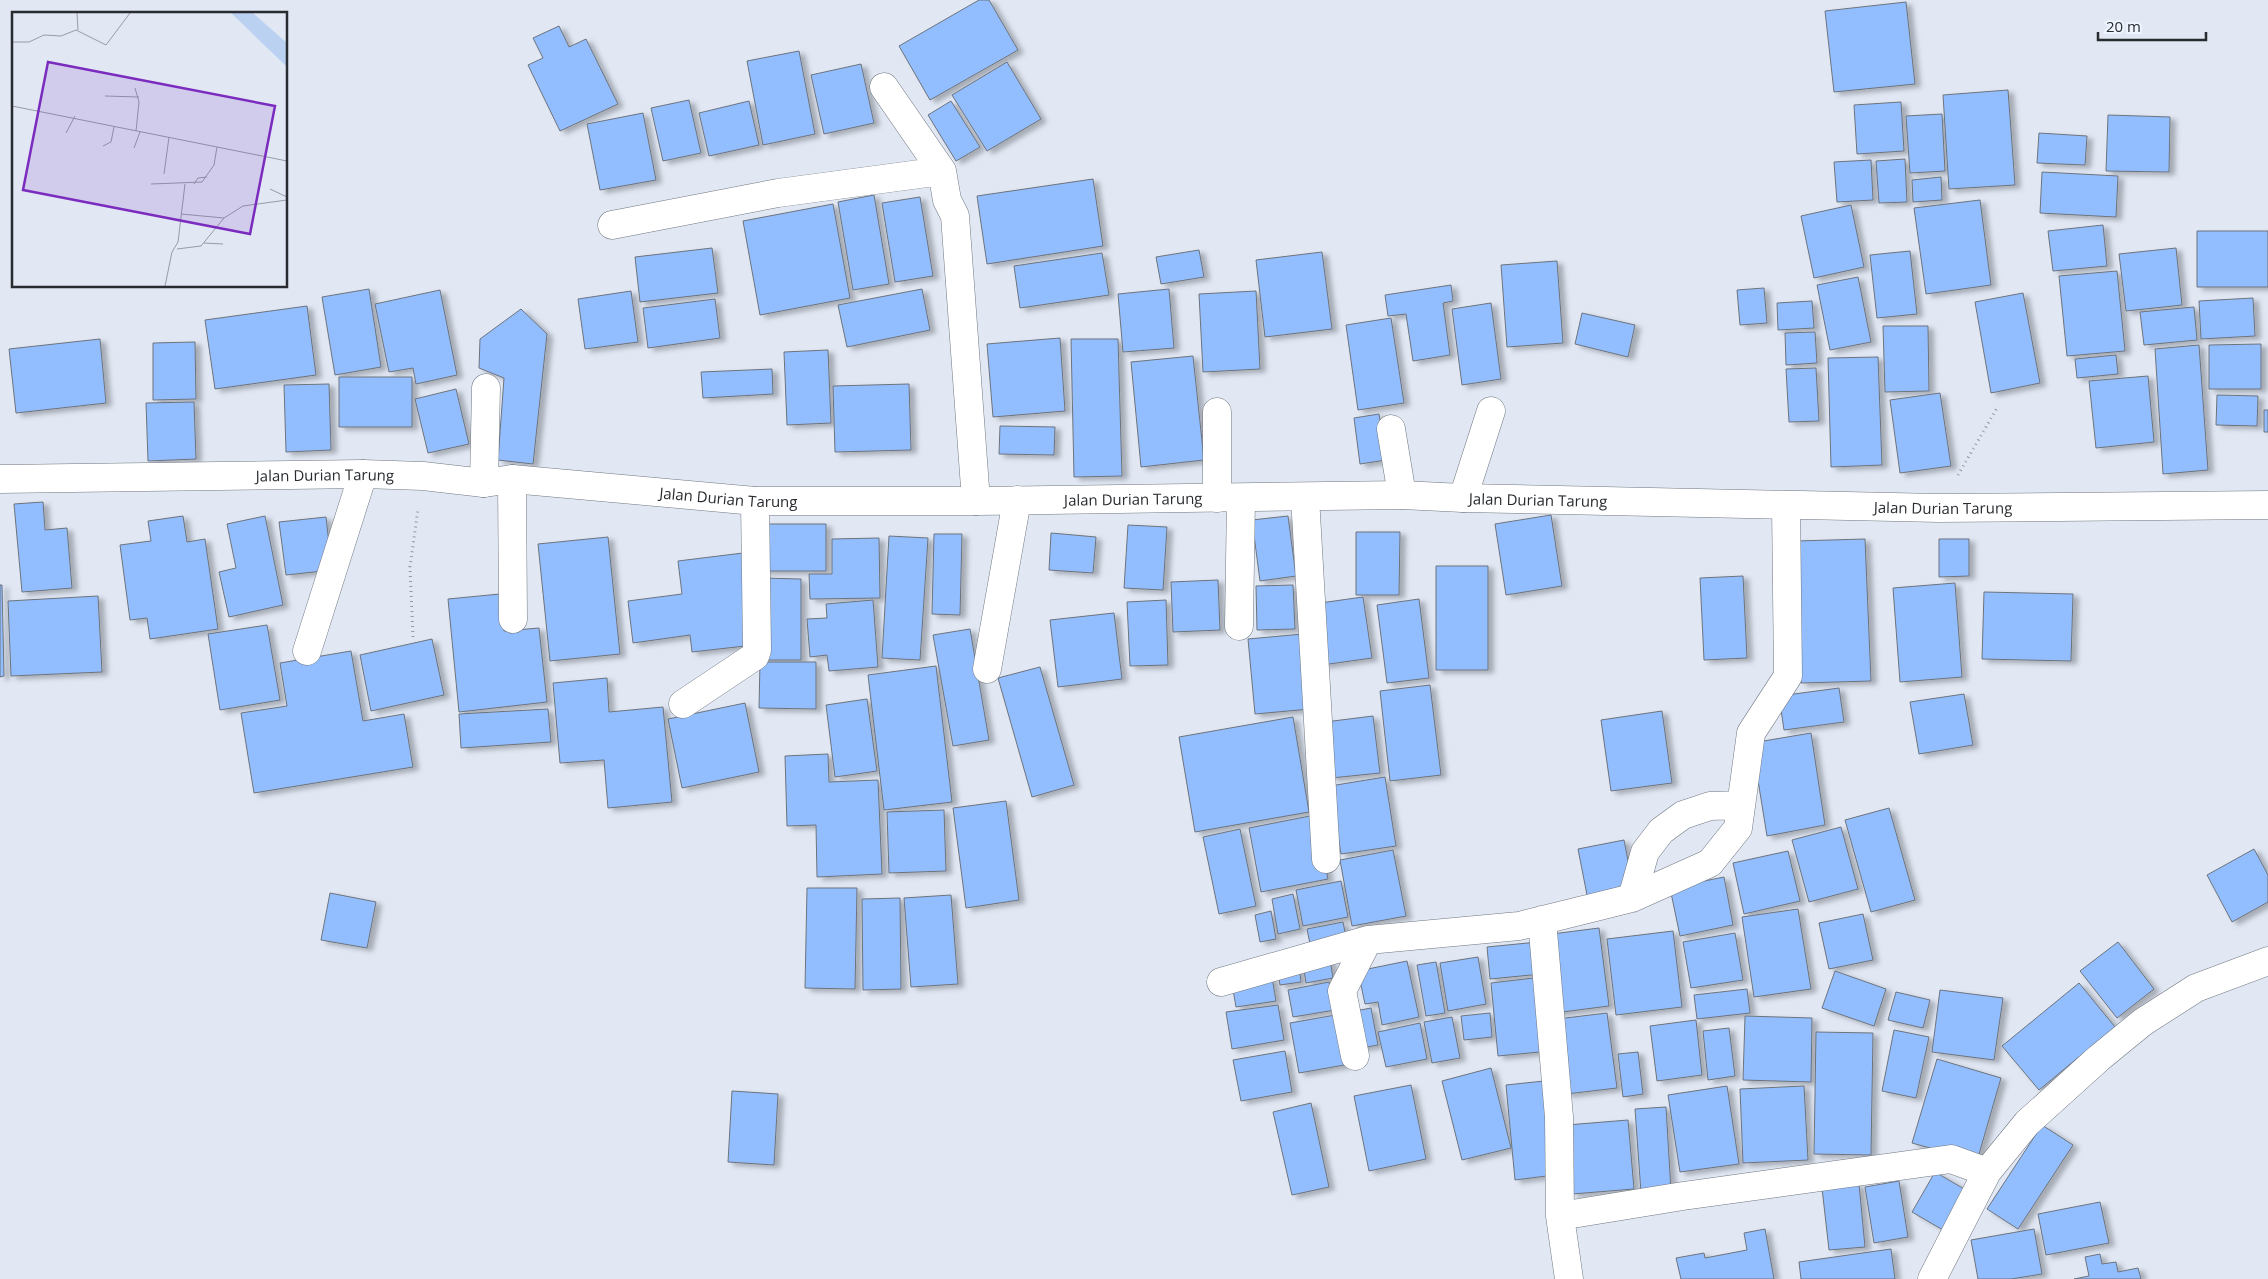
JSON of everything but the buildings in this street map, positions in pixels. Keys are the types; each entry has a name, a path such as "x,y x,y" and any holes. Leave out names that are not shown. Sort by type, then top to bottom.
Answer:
{"street":[{"path":"884,87 942,171 947,200 955,216 976,501"},
{"path":"612,225 778,193 942,171"},
{"path":"484,483 486,388"},
{"path":"1463,498 1491,411"},
{"path":"1217,412 1229,498 1239,626"},
{"path":"1391,429 1402,495"},
{"path":"307,651 363,474"},
{"name":"Jalan Durian Tarung","path":"0,479 363,474 423,476 484,483 512,479 755,502 1402,495 1463,498 1939,508 2268,505"},
{"path":"512,479 513,619"},
{"path":"1305,497 1326,859"},
{"path":"987,669 1017,500"},
{"path":"683,704 755,656 757,650 755,502"},
{"path":"1221,982 1368,940 1519,926 1632,898 1710,863 1738,828 1751,733 1788,676 1786,505"},
{"path":"1632,898 1644,852 1660,831 1683,815 1710,806 1741,805"},
{"path":"1542,920 1559,1117 1560,1216 1569,1279"},
{"path":"1355,1056 1342,991 1368,940"},
{"path":"1932,1279 1987,1172 2027,1123 2099,1058 2143,1022 2196,988 2268,961"},
{"path":"1560,1216 1683,1196 1951,1158 1987,1172"}],"path":[{"path":"1939,508 1997,408"},
{"path":"413,637 410,566 423,476"}]}
